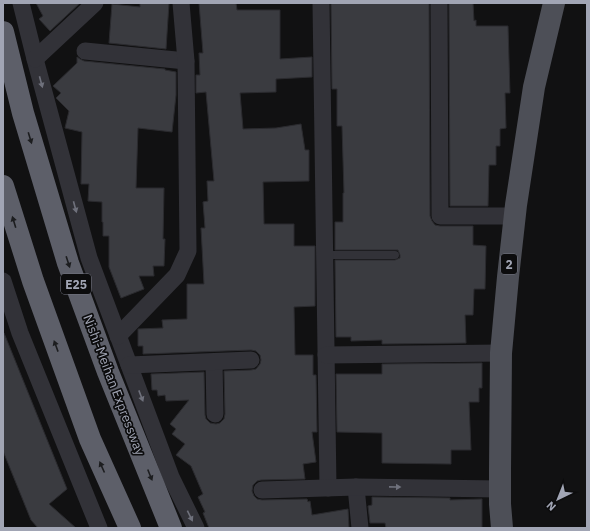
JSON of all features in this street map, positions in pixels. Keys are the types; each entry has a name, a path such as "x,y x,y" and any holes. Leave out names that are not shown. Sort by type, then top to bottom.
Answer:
{"highway":[{"name":"Nishi-Meihan Expressway","path":"3,32 23,113 68,263 108,372 171,528"},
{"path":"3,186 33,281 90,439 130,528"}],"main road":[{"name":"2","path":"502,528 500,489 501,354 514,216 534,87 554,3"}],"street":[{"path":"21,3 89,258 171,477 196,528"},
{"path":"35,59 95,3"},
{"path":"118,336 177,275 188,250 186,61 181,3"},
{"path":"321,3 328,488"},
{"path":"438,3 440,216 514,216"},
{"path":"84,51 186,61"},
{"path":"3,281 20,334 99,528"},
{"path":"326,355 501,354"},
{"path":"129,365 251,360"},
{"path":"214,362 215,414"},
{"path":"356,487 360,528"},
{"path":"262,490 356,487 500,489"}],"lane":[{"path":"325,255 395,255"}],"building":[{"path":"36,3 80,3 50,31 39,19 43,16"},
{"path":"140,3 169,3 166,49 109,43 112,4 140,7"},
{"path":"199,3 236,3 237,10 280,10 280,59 312,57 312,77 276,79 276,92 240,93 243,129 276,128 301,124 305,150 309,150 309,181 263,182 264,224 294,224 294,246 315,246 315,306 294,307 295,355 313,355 313,375 316,375 317,432 312,432 316,462 303,464 305,479 261,480 257,481 253,485 252,491 257,499 262,500 307,499 308,502 310,501 312,515 348,509 349,528 209,528 203,513 205,512 198,497 203,494 191,466 176,455 185,444 172,434 176,429 170,424 189,400 166,401 165,395 158,396 157,390 152,390 151,374 204,372 205,415 206,419 210,423 216,424 220,423 224,419 225,414 224,371 256,369 260,364 260,355 256,351 251,350 143,354 143,346 138,346 138,329 163,328 162,320 187,319 187,284 204,284 201,228 205,228 203,202 208,201 207,181 214,181 206,92 196,93 196,75 200,75 199,53 203,53"},
{"path":"331,3 429,3 430,216 435,225 473,226 473,245 486,246 485,289 474,289 473,315 465,315 466,343 382,344 382,340 351,341 351,337 336,337 335,260 395,260 400,258 400,255 398,250 335,250 335,222 343,222 344,193 342,126 337,126 337,89 332,89"},
{"path":"449,3 473,3 474,21 476,20 476,26 508,26 510,93 505,93 506,128 500,129 500,146 496,146 496,165 489,165 488,206 450,206"},
{"path":"77,57 84,61 165,69 176,72 176,95 172,132 138,128 136,188 164,188 164,266 153,266 154,276 139,276 144,289 121,298 109,267 109,236 103,236 102,202 88,201 89,184 81,184 82,132 65,128 69,111 56,98 61,93 53,86 77,63"},
{"path":"3,333 67,489 49,504 76,528 38,528 31,520 3,451"},
{"path":"482,363 482,388 479,388 479,402 469,402 471,450 451,450 451,464 382,463 382,433 337,432 336,374 382,374 382,364"},
{"path":"372,497 450,498 450,500 482,499 482,528 386,528 385,523 370,523 368,506 372,505"}]}
